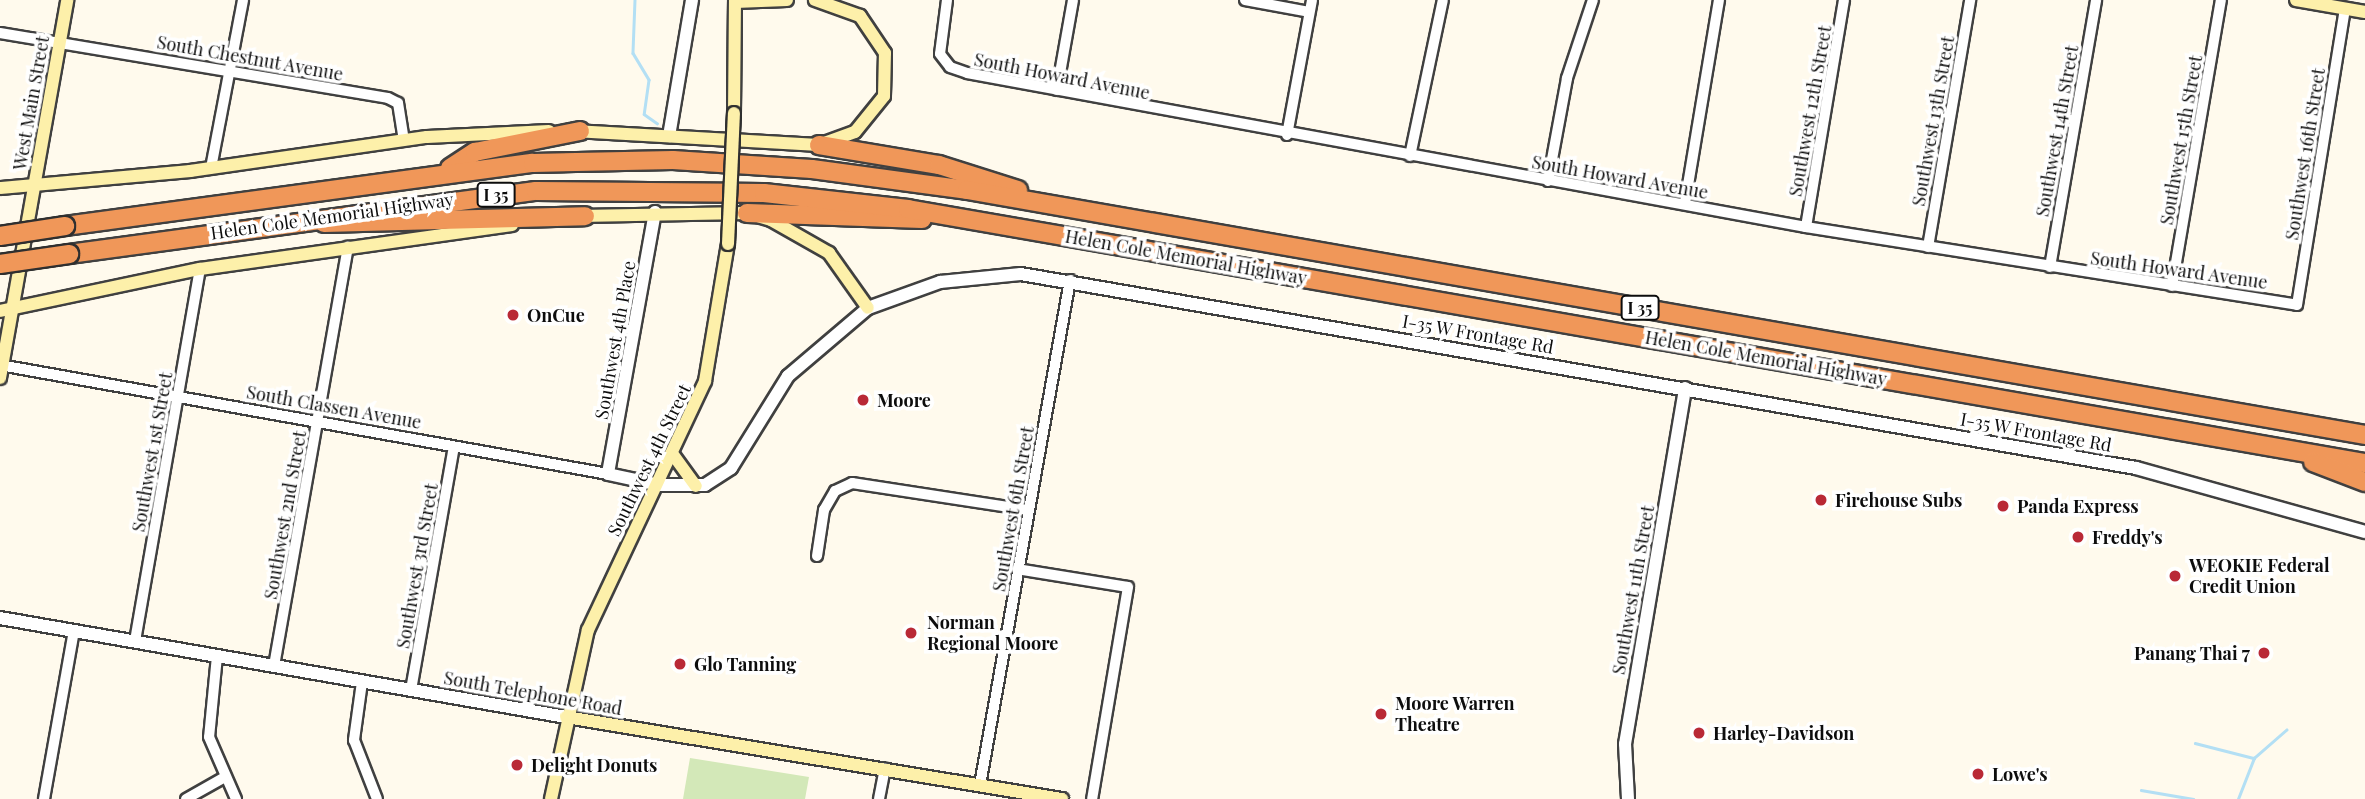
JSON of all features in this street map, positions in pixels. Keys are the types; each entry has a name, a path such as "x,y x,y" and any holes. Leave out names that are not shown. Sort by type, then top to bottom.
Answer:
{"highway":[{"path":"445,171 475,152 580,131"},
{"path":"819,145 963,170 1064,207"},
{"name":"Helen Cole Memorial Highway","path":"0,236 445,171 632,160 755,164 913,181 2365,435"},
{"name":"Helen Cole Memorial Highway","path":"0,264 433,201 631,188 764,193 956,217 2365,463"},
{"path":"747,214 884,221 956,217"},
{"path":"289,221 372,227 584,216"},
{"path":"2287,421 2365,422"},
{"path":"2274,447 2365,482"}],"main road":[{"name":"West Main Street","path":"1,369 6,310 34,183 67,0"},
{"path":"735,1 788,0"},
{"path":"0,188 211,168 404,140 580,131 819,145 870,120 884,96 887,63 876,33 860,16 815,0"},
{"path":"2296,0 2365,12"},
{"name":"Southwest 4th Street","path":"551,799 566,717 588,630 674,456 714,350 728,244 734,114 735,1"},
{"path":"6,310 200,269 348,246 584,216 655,212 747,214 818,244 845,271 868,308"},
{"path":"674,456 696,486"},
{"name":"South Telephone Road","path":"566,717 980,785 1008,795 1062,799"}],"street":[{"path":"211,168 243,0"},
{"path":"669,136 692,0"},
{"name":"South Howard Avenue","path":"947,0 943,60 957,70 1287,135 1685,203 1806,227 2297,305"},
{"path":"1057,90 1073,0"},
{"path":"1245,0 1309,12"},
{"path":"1287,135 1312,0"},
{"path":"1410,156 1443,0"},
{"path":"1549,181 1567,78 1593,0"},
{"path":"1685,203 1719,0"},
{"name":"Southwest 12th Street","path":"1806,227 1844,0"},
{"name":"Southwest 13th Street","path":"1928,247 1970,0"},
{"name":"Southwest 14th Street","path":"2050,267 2096,0"},
{"name":"Southwest 15th Street","path":"2172,286 2221,0"},
{"name":"Southwest 16th Street","path":"2297,305 2345,9"},
{"name":"South Chestnut Avenue","path":"0,33 394,100 404,140"},
{"name":"Southwest 4th Place","path":"608,474 655,212"},
{"name":"Southwest 2nd Street","path":"274,666 348,246"},
{"name":"Southwest 1st Street","path":"135,641 200,269"},
{"name":"I-35 W Frontage Rd","path":"659,485 696,486 731,468 788,376 868,308 959,278 1021,274 1070,280 2149,470 2365,533"},
{"name":"Southwest 6th Street","path":"980,785 1070,280"},
{"name":"South Classen Avenue","path":"1,369 177,397 659,485"},
{"name":"Southwest 11th Street","path":"1628,799 1625,744 1685,388"},
{"name":"Southwest 3rd Street","path":"411,690 454,447"},
{"path":"817,556 824,510 842,486 860,483 1029,510"},
{"path":"1017,569 1128,587 1092,799"},
{"name":"South Telephone Road","path":"0,618 566,717"},
{"path":"44,799 74,631"},
{"path":"217,656 208,727 225,777 236,799"},
{"path":"362,682 356,751 377,799"},
{"path":"879,799 885,769"},
{"path":"186,799 225,777"}],"green space":[{"path":"690,758 809,777 805,799 683,799"}],"waterway":[{"path":"635,0 633,53 649,80 644,114 657,123"},
{"path":"2238,799 2254,758 2286,730"},
{"path":"2195,743 2254,758"},
{"path":"2141,790 2193,799"}],"place":[{"name":"OnCue","path":"513,315"},
{"name":"Moore","path":"863,400"},
{"name":"Firehouse Subs","path":"1821,500"},
{"name":"Panda Express","path":"2003,506"},
{"name":"Freddy's","path":"2078,537"},
{"name":"WEOKIE Federal Credit Union","path":"2175,576"},
{"name":"Norman Regional Moore","path":"911,633"},
{"name":"Panang Thai 7","path":"2264,653"},
{"name":"Glo Tanning","path":"680,664"},
{"name":"Moore Warren Theatre","path":"1381,714"},
{"name":"Harley-Davidson","path":"1699,733"},
{"name":"Delight Donuts","path":"517,765"},
{"name":"Lowe's","path":"1978,774"}]}
